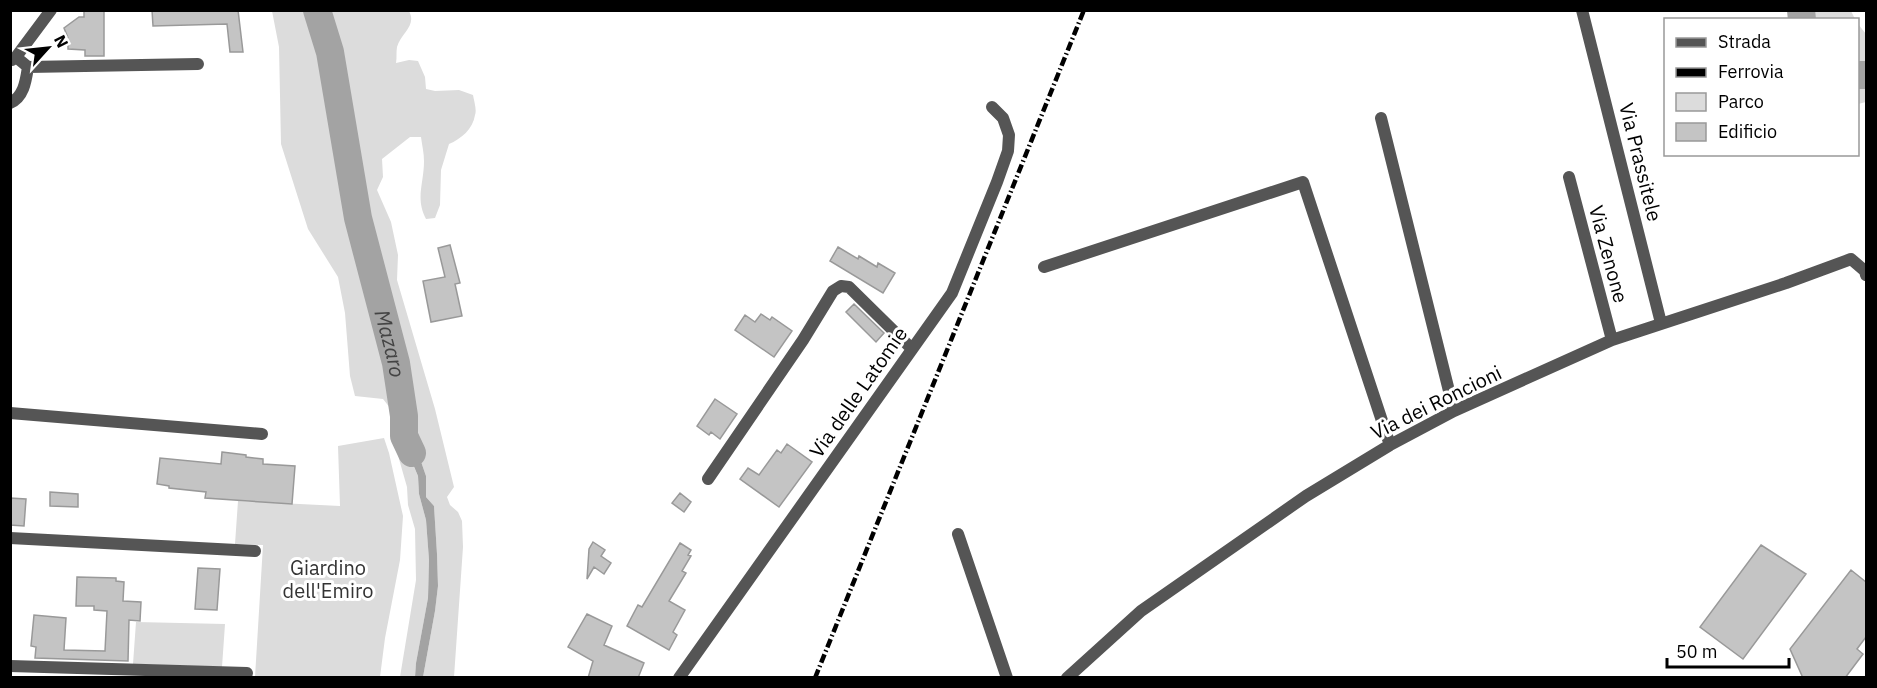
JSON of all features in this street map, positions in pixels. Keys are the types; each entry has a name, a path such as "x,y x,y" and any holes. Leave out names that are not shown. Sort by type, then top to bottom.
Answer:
{"street":[{"path":"51,10 13,58 28,67 198,64"},
{"name":"Via Prassitele","path":"1582,10 1662,323"},
{"path":"10,102 15,100 26,84 28,67"},
{"name":"Via delle Latomie","path":"680,678 952,293 1008,151 1009,135 1003,118 992,107"},
{"path":"1381,117 1454,411"},
{"name":"Via Zenone","path":"1569,177 1612,340"},
{"path":"1044,267 1303,182 1390,445"},
{"name":"Via dei Roncioni","path":"1067,678 1141,611 1306,495 1390,445 1454,411 1612,340 1786,283 1840,262 1851,259 1865,271 1866,275"},
{"path":"708,479 803,340 833,291 842,286 849,287 911,348"},
{"path":"10,412 262,434"},
{"path":"958,534 1007,678"},
{"path":"10,538 255,551"},
{"path":"10,666 247,674"}],"green space":[{"path":"272,11 409,11 411,16 410,25 397,47 396,63 409,60 418,61 425,77 426,89 459,90 473,95 476,108 474,120 469,129 449,144 441,170 440,205 435,218 426,219 421,204 424,161 421,137 410,137 382,159 383,177 377,190 391,222 398,255 397,280 435,409 454,487 447,497 462,521 463,547 454,677 423,677 438,586 437,554 434,506 426,497 426,476 417,450 409,439 410,428 405,447 418,476 419,494 426,520 429,560 428,598 415,677 400,677 416,580 415,529 392,425 394,413 383,399 355,396 350,376 345,313 338,277 308,229 281,144 279,47"},
{"path":"1790,11 1851,11 1854,18 1791,18"},
{"path":"1859,25 1866,34 1866,102 1859,104"},
{"name":"Giardino dell'Emiro","path":"384,438 403,516 400,560 380,677 255,677 263,545 235,544 238,501 340,506 338,446"},
{"path":"136,622 225,624 222,667 133,664"}],"shaded area":[{"name":"Mazaro","path":"404,416 410,428 409,439 417,450 426,476 426,497 434,506 438,586 423,677 415,677 428,598 429,560 426,520 419,494 418,476 401,436"}],"building":[{"path":"84,10 104,10 104,56 85,56 85,50 68,49 68,38 64,28 79,17 84,17"},
{"path":"152,10 238,10 243,52 230,52 227,24 153,26"},
{"path":"450,245 460,283 455,284 462,316 431,322 423,281 445,277 438,248"},
{"path":"838,247 858,259 859,256 877,267 878,263 895,273 883,293 830,261"},
{"path":"854,304 884,333 876,342 846,312"},
{"path":"761,314 770,320 772,317 792,331 774,357 735,330 745,315 755,322"},
{"path":"715,399 737,414 720,439 711,432 709,435 697,426"},
{"path":"787,444 812,462 779,507 740,479 748,468 759,475 777,450 781,453"},
{"path":"222,452 263,459 263,464 295,466 292,504 205,498 206,492 169,488 169,486 157,484 160,458 221,464"},
{"path":"50,492 78,494 78,507 50,506"},
{"path":"680,493 691,502 684,512 672,503"},
{"path":"10,498 26,499 24,526 10,525"},
{"path":"593,542 605,550 601,556 611,563 604,574 594,567 587,579 589,549"},
{"path":"680,543 691,550 688,555 691,556 682,571 686,573 669,601 685,610 673,632 677,635 669,650 627,626 638,605 642,607"},
{"path":"1761,545 1806,574 1743,659 1700,627"},
{"path":"198,568 220,569 217,610 195,609"},
{"path":"1851,570 1866,582 1866,637 1857,649 1863,654 1845,678 1803,678 1790,649"},
{"path":"77,577 116,578 116,581 124,582 123,601 141,602 140,621 129,620 128,661 35,658 36,647 31,646 34,615 66,618 64,650 105,651 107,611 94,610 94,606 76,606"},
{"path":"587,614 612,626 604,645 644,663 638,678 588,678 593,661 568,647"}],"waterway":[{"name":"Mazaro","path":"317,10 330,52 358,218 396,363 404,416 404,436 412,453"},
{"name":"Mazaro","path":"1801,10 1802,18"},
{"name":"Mazaro","path":"1859,75 1866,75"}],"railway":[{"path":"815,678 1084,10"}]}
